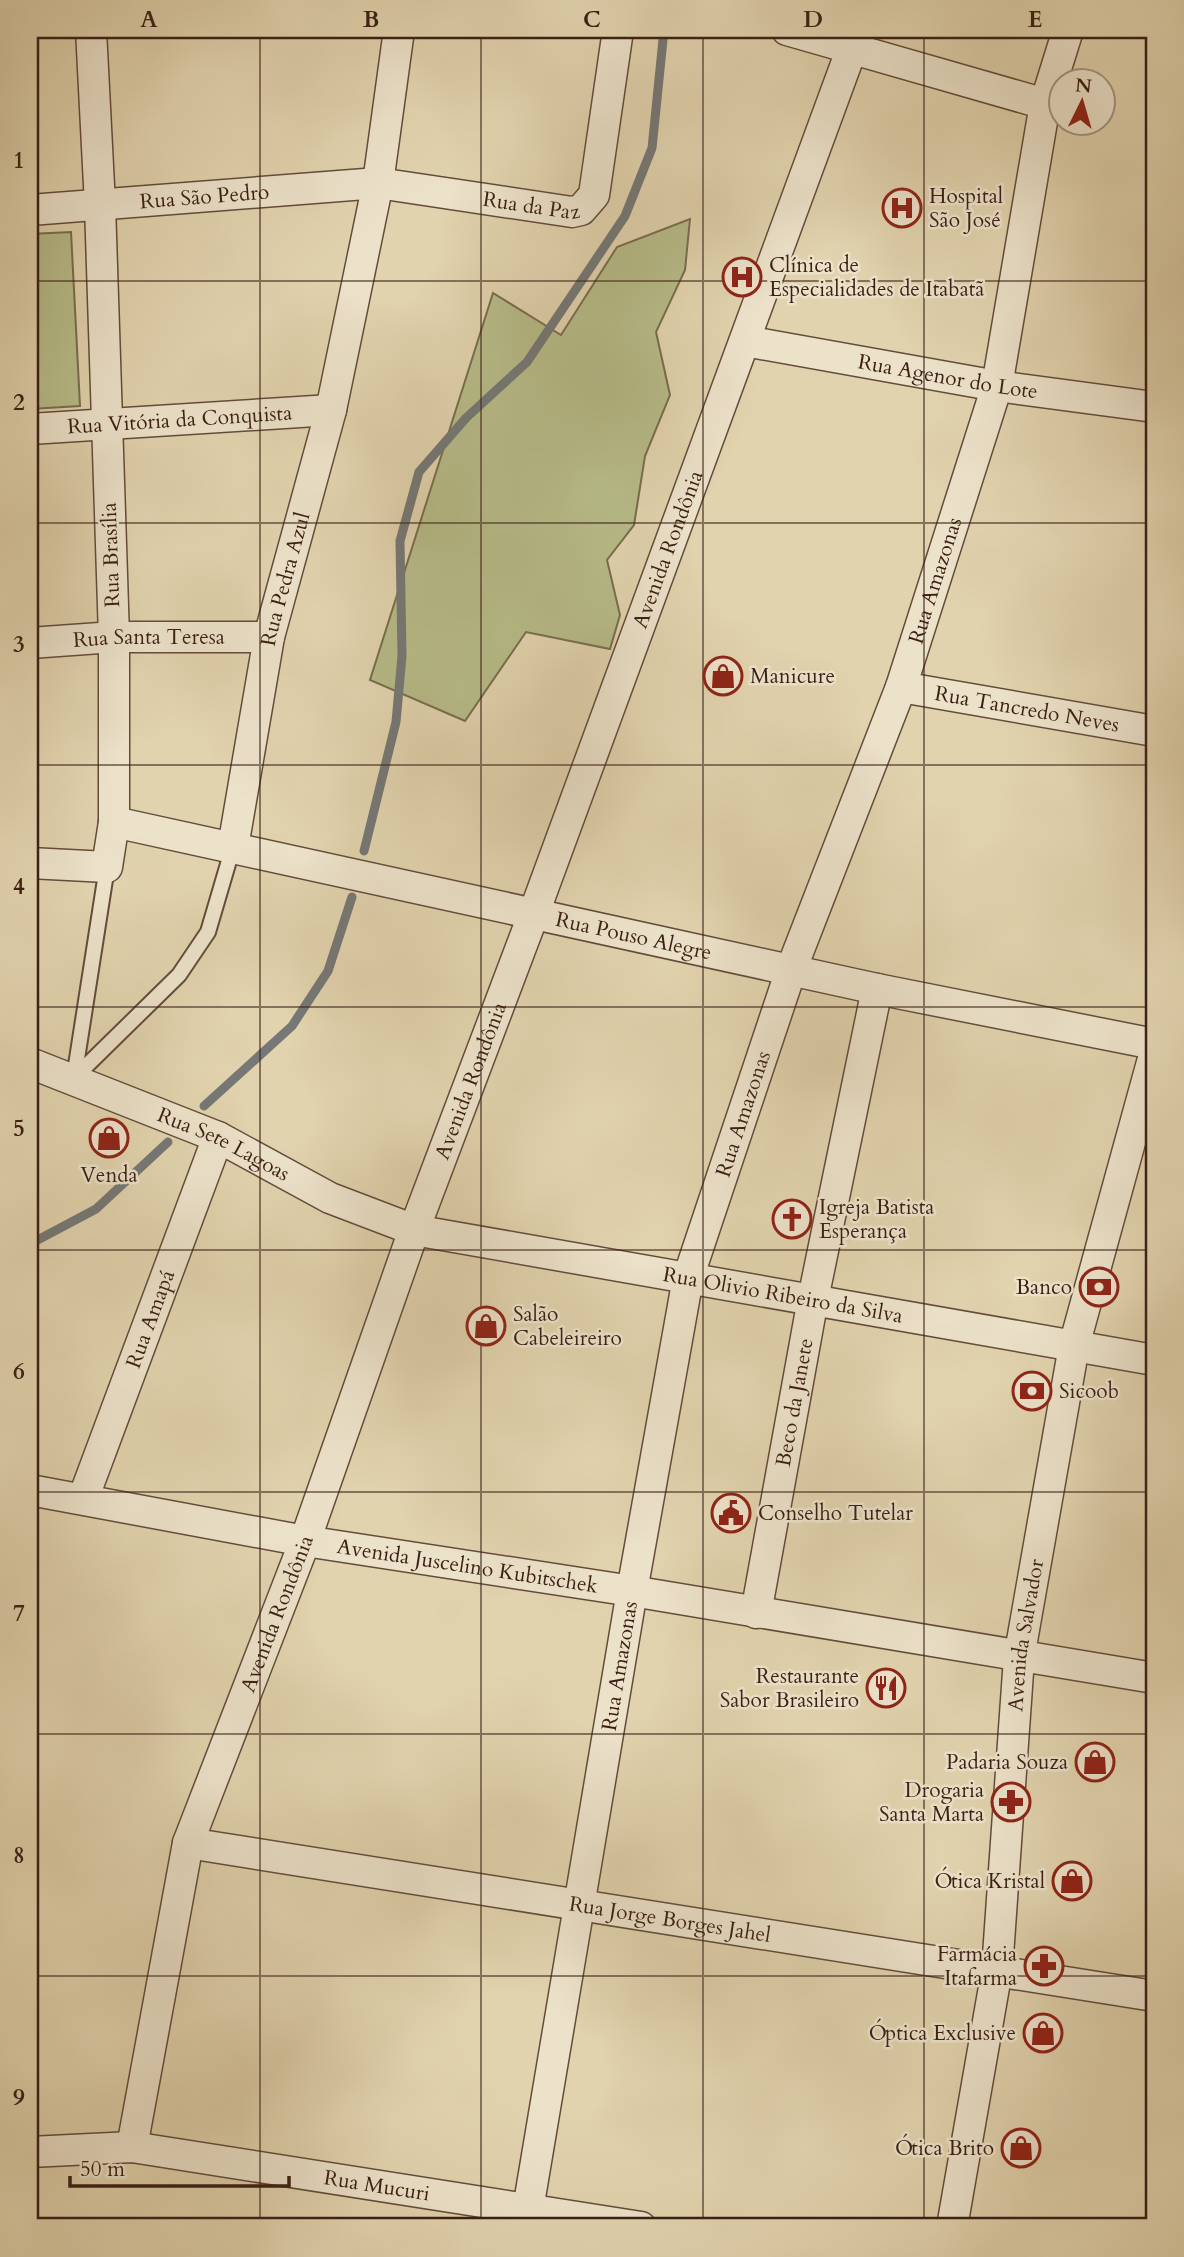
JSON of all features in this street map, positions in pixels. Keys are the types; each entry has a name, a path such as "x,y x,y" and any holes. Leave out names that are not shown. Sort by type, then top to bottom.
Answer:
{"street":[{"name":"Rua Brasília","path":"90,30 100,205 114,637 114,822 107,867"},
{"name":"Rua Pedra Azul","path":"233,847 269,637 331,410 378,183 399,30"},
{"name":"Rua da Paz","path":"378,183 572,212 581,211 594,195 618,30"},
{"path":"787,30 854,39 1045,104"},
{"name":"Rua Amazonas","path":"526,2218 688,1278 791,970 901,687 997,386 1045,104 1068,30"},
{"name":"Avenida Rondônia","path":"132,2147 188,1843 306,1541 414,1230 534,913 854,39"},
{"name":"Rua São Pedro","path":"30,211 378,183"},
{"name":"Rua Agenor do Lote","path":"745,341 997,386 1154,407"},
{"name":"Rua Vitória da Conquista","path":"30,429 331,410"},
{"name":"Rua Santa Teresa","path":"30,643 114,637 269,637"},
{"name":"Rua Tancredo Neves","path":"901,687 1154,731"},
{"name":"Rua Pouso Alegre","path":"114,822 877,989 1154,1044"},
{"path":"30,863 107,867"},
{"name":"Beco da Janete","path":"756,1613 813,1299 877,989"},
{"name":"Avenida Salvador","path":"952,2227 997,1970 1019,1658 1074,1346 1154,1055"},
{"name":"Rua Sete Lagoas","path":"30,1063 74,1078 218,1137 330,1198 414,1230"},
{"name":"Rua Amapá","path":"83,1499 218,1137"},
{"name":"Rua Olivio Ribeiro da Silva","path":"414,1230 1154,1360"},
{"name":"Avenida Juscelino Kubitschek","path":"30,1490 306,1541 632,1591 1019,1658 1154,1678"},
{"name":"Rua Jorge Borges Jahel","path":"188,1843 581,1903 1154,1996"},
{"name":"Rua Mucuri","path":"30,2152 132,2147 526,2218 641,2227"}],"lane":[{"name":"Rua Pedra Azul","path":"74,1078 179,975 208,932 233,847"},
{"name":"Rua Brasília","path":"74,1078 107,867"}],"green space":[{"path":"690,219 685,270 656,332 670,395 645,456 634,525 607,560 620,615 610,649 526,632 465,721 370,680 493,293 561,335 617,247"},
{"path":"71,232 80,406 30,409 30,234"}],"waterway":[{"path":"364,851 396,722 402,656 400,541 419,472 466,418 527,362 625,216 652,148 664,30"},
{"path":"204,1106 292,1026 328,971 352,897"},
{"path":"30,1244 96,1209 168,1142"}],"place":[{"name":"Hospital São José","path":"902,208"},
{"name":"Clínica de Especialidades de Itabatã","path":"742,277"},
{"name":"Manicure","path":"723,676"},
{"name":"Venda","path":"109,1138"},
{"name":"Igreja Batista Esperança","path":"792,1219"},
{"name":"Banco","path":"1099,1287"},
{"name":"Salão Cabeleireiro","path":"486,1326"},
{"name":"Sicoob","path":"1032,1391"},
{"name":"Conselho Tutelar","path":"731,1513"},
{"name":"Restaurante Sabor Brasileiro","path":"886,1688"},
{"name":"Padaria Souza","path":"1095,1762"},
{"name":"Drogaria Santa Marta","path":"1011,1802"},
{"name":"Ótica Kristal","path":"1072,1881"},
{"name":"Farmácia Itafarma","path":"1044,1966"},
{"name":"Óptica Exclusive","path":"1043,2033"},
{"name":"Ótica Brito","path":"1021,2148"}]}
